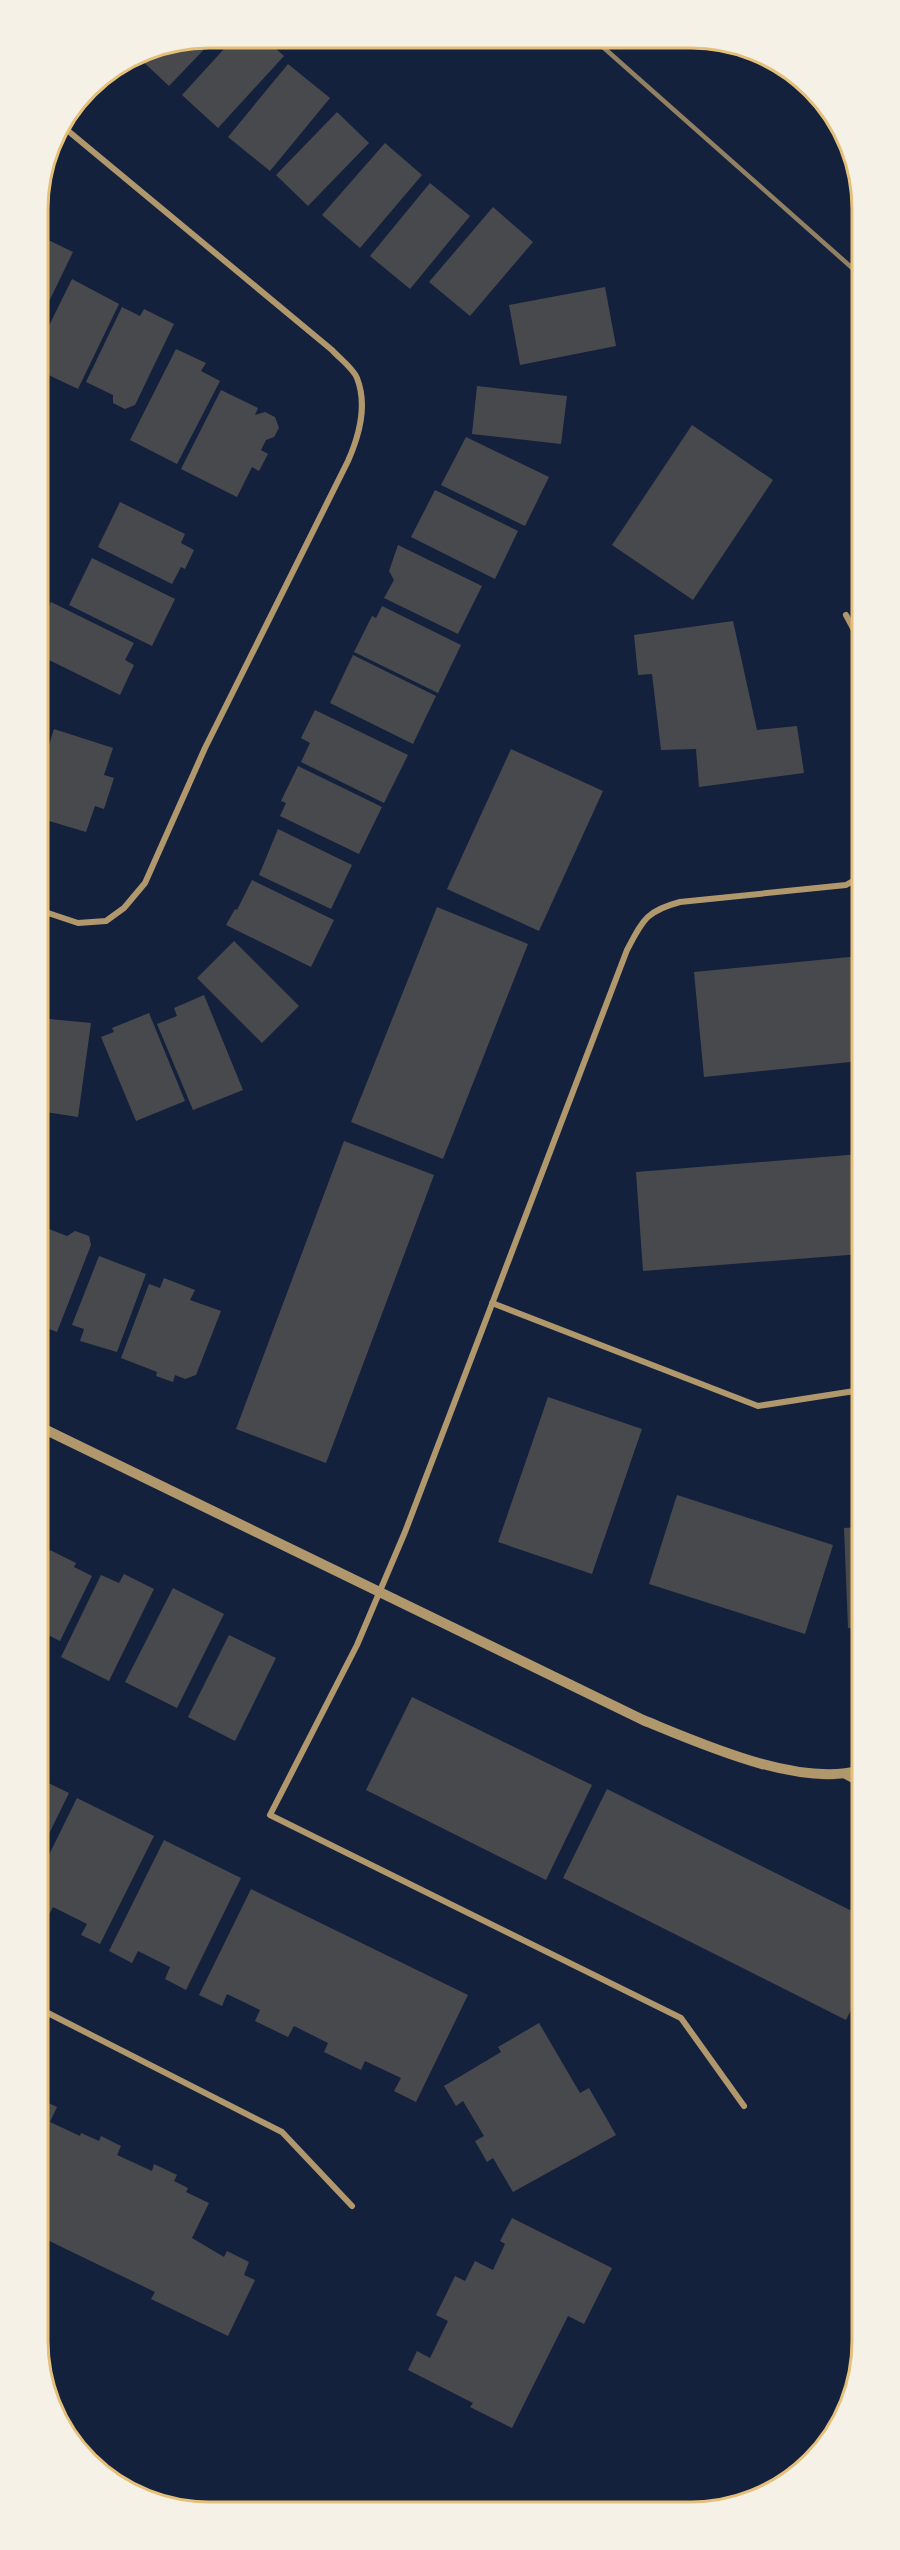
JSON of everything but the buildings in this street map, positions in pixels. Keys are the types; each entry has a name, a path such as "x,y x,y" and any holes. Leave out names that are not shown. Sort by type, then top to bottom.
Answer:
{"street":[{"path":"48,913 78,923 106,921 124,908 145,884 205,748 348,461 358,438 362,406 357,377 332,350 68,131"},
{"path":"846,615 852,626"},
{"path":"744,2106 681,2018 270,1815 354,1650 405,1532 627,950 640,925 656,909 680,902 846,885 852,882"},
{"path":"492,1303 758,1406 852,1391"},
{"path":"48,1432 643,1720 729,1754 788,1769 827,1776 852,1772"},
{"path":"846,1774 852,1777"},
{"path":"48,2013 282,2132 352,2206"}],"railway":[{"path":"604,48 852,268"}]}
